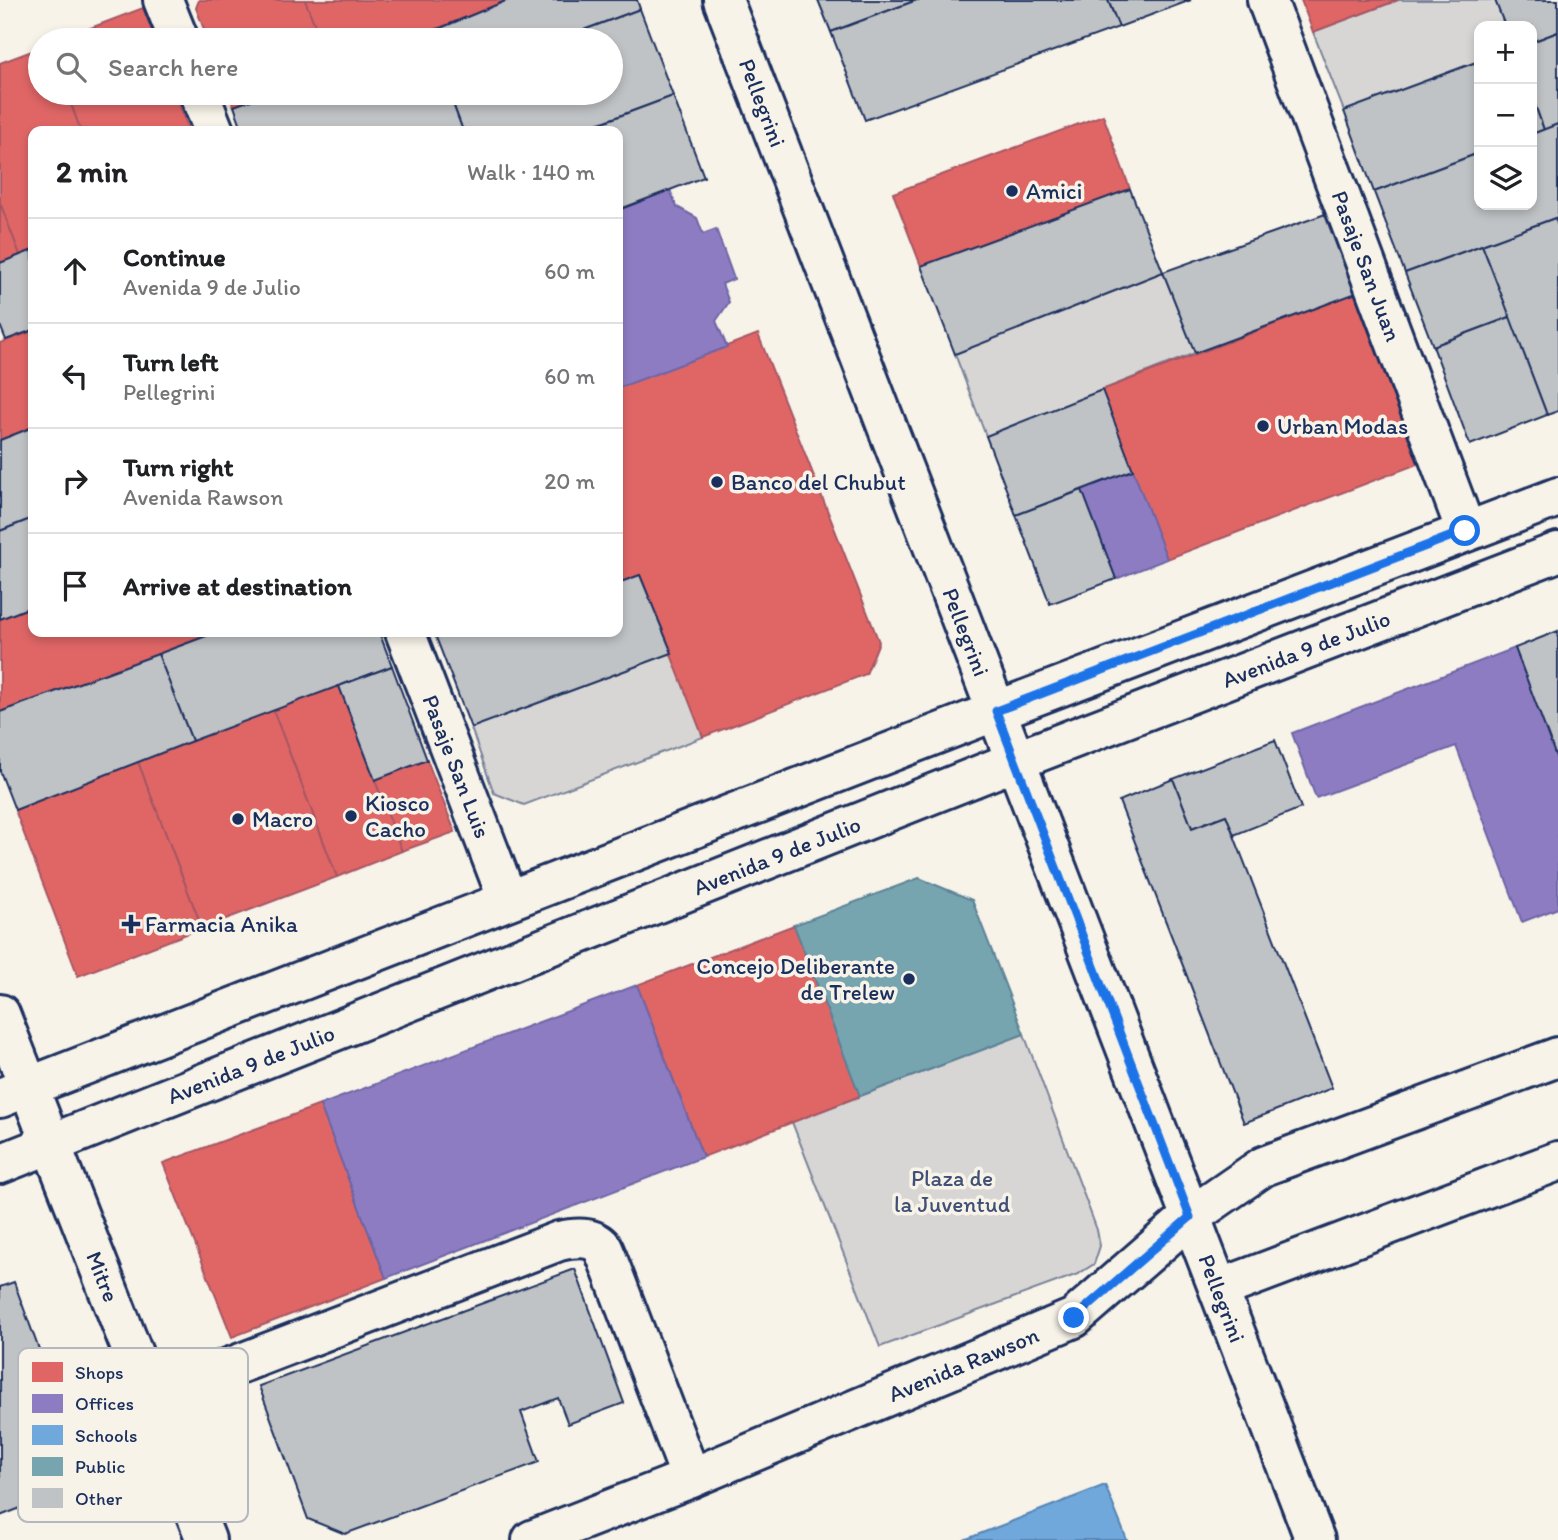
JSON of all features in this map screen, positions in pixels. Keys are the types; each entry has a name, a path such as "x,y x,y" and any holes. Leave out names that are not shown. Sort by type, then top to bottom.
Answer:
{"street":[{"path":"163,0 174,28"},
{"name":"Pellegrini","path":"723,0 1315,1540"},
{"name":"Pasaje San Juan","path":"1267,0 1465,531"},
{"path":"204,105 212,126"},
{"path":"14,1092 1558,496"},
{"name":"Avenida 9 de Julio","path":"0,1164 1015,761 1558,552"},
{"name":"Pasaje San Luis","path":"407,637 508,900"},
{"name":"Mitre","path":"0,1014 14,1092 50,1145 130,1348"},
{"name":"Avenida Rawson","path":"532,1540 691,1478 1074,1318 1190,1217 1264,1166 1558,1057"},
{"path":"1219,1289 1558,1161"},
{"path":"248,1360 559,1241 572,1238 588,1240 601,1246 607,1258 691,1478"},
{"name":"Mitre","path":"199,1522 206,1540"}],"green space":[{"path":"1398,0 1495,0 1503,21 1474,21 1474,63 1344,111 1313,32"},
{"path":"1163,272 1195,353 986,436 955,354"},
{"path":"672,653 703,737 524,805 494,793 471,728"},
{"name":"Plaza de la Juventud","path":"1024,1034 1097,1230 1100,1246 1094,1264 1078,1274 880,1347 792,1122"}],"building: Shops":[{"path":"199,0 305,0 316,28 204,28 196,8"},
{"path":"305,0 508,0 439,28 316,28"},
{"path":"1301,0 1398,0 1313,32"},
{"path":"143,8 150,28 90,28"},
{"path":"28,52 28,105 71,105 79,126 28,126 28,252 20,255 0,203 0,63"},
{"path":"71,105 179,105 187,126 79,126"},
{"name":"Amici","path":"1103,115 1130,189 921,266 893,193"},
{"path":"0,203 20,255 0,263"},
{"name":"Urban Modas","path":"1359,292 1423,462 1167,559 1102,390"},
{"path":"28,333 28,429 0,440 0,343"},
{"name":"Banco del Chubut","path":"758,334 879,642 866,674 703,737 640,575 623,581 623,386"},
{"path":"28,608 28,637 203,637 0,712 0,619"},
{"name":"Kiosco Cacho","path":"339,686 402,851 337,877 273,710"},
{"name":"Macro","path":"273,710 337,877 202,928 138,762"},
{"path":"427,760 455,832 402,851 375,780"},
{"path":"138,762 202,928 78,976 15,810"},
{"path":"794,925 860,1096 703,1157 637,985"},
{"path":"320,1105 386,1278 232,1337 163,1163"}],"building: Offices":[{"path":"670,190 677,207 697,218 703,234 716,229 734,279 722,284 729,302 716,321 727,347 623,386 623,208"},
{"path":"1133,470 1167,559 1116,579 1082,490"},
{"path":"1515,648 1558,762 1558,908 1522,922 1456,746 1316,798 1292,733"},
{"path":"637,985 703,1157 386,1278 320,1105"}],"building: Schools":[{"path":"1105,1485 1127,1540 964,1540"}],"building: Public":[{"name":"Concejo Deliberante de Trelew","path":"919,878 972,900 1024,1034 860,1096 794,925"}],"building: Other":[{"path":"508,0 637,0 640,9 589,28 440,28"},
{"path":"818,0 917,0 831,32"},
{"path":"917,0 1108,0 1119,27 865,120 831,32"},
{"path":"1108,0 1191,0 1119,27"},
{"path":"1495,0 1558,0 1558,32 1537,40 1537,21 1503,21"},
{"path":"640,9 673,96 592,126 461,126 453,105 623,105 623,28 589,28"},
{"path":"1558,32 1558,124 1544,130 1537,111 1537,40"},
{"path":"1474,63 1474,155 1374,192 1344,111"},
{"path":"673,96 704,177 623,208 623,126 592,126"},
{"path":"453,105 461,126 241,126 234,106"},
{"path":"1537,111 1544,130 1537,132"},
{"path":"1558,124 1558,217 1405,273 1374,192 1474,155 1474,210 1537,210 1537,132"},
{"path":"1130,189 1163,272 955,354 921,266"},
{"path":"1328,213 1359,292 1195,353 1163,272"},
{"path":"1555,218 1558,226 1558,411 1547,415 1482,245"},
{"path":"1482,245 1510,317 1433,346 1405,273"},
{"path":"28,252 28,332 6,340 0,325 0,263"},
{"path":"1510,317 1547,415 1470,445 1433,346"},
{"path":"1102,390 1133,470 1016,515 986,436"},
{"path":"28,429 28,520 0,531 0,440"},
{"path":"1082,490 1116,579 1050,604 1016,515"},
{"path":"28,520 28,608 0,619 0,531"},
{"path":"640,575 672,653 471,728 436,637 623,637 623,581"},
{"path":"1558,631 1558,762 1515,648"},
{"path":"204,637 381,637 392,666 192,741 158,654"},
{"path":"158,654 192,741 15,810 0,771 0,712"},
{"path":"392,666 427,760 375,780 339,686"},
{"path":"1275,740 1301,808 1234,835 1226,815 1192,828 1173,779"},
{"path":"1173,779 1192,828 1226,815 1332,1088 1244,1123 1119,801"},
{"path":"575,1269 624,1403 568,1424 558,1398 521,1412 539,1462 345,1534 308,1519 259,1386"},
{"path":"14,1282 38,1348 18,1348 18,1509 0,1516 0,1287"}],"place":[{"name":"Amici","path":"1012,191"},
{"name":"Urban Modas","path":"1263,426"},
{"name":"Banco del Chubut","path":"717,482"},
{"name":"Kiosco Cacho","path":"351,816"},
{"name":"Macro","path":"238,819"},
{"name":"Farmacia Anika","path":"131,924"},
{"name":"Concejo Deliberante de Trelew","path":"909,979"}],"route":[{"path":"1074,1318 1190,1217 996,711 1465,531"}]}
